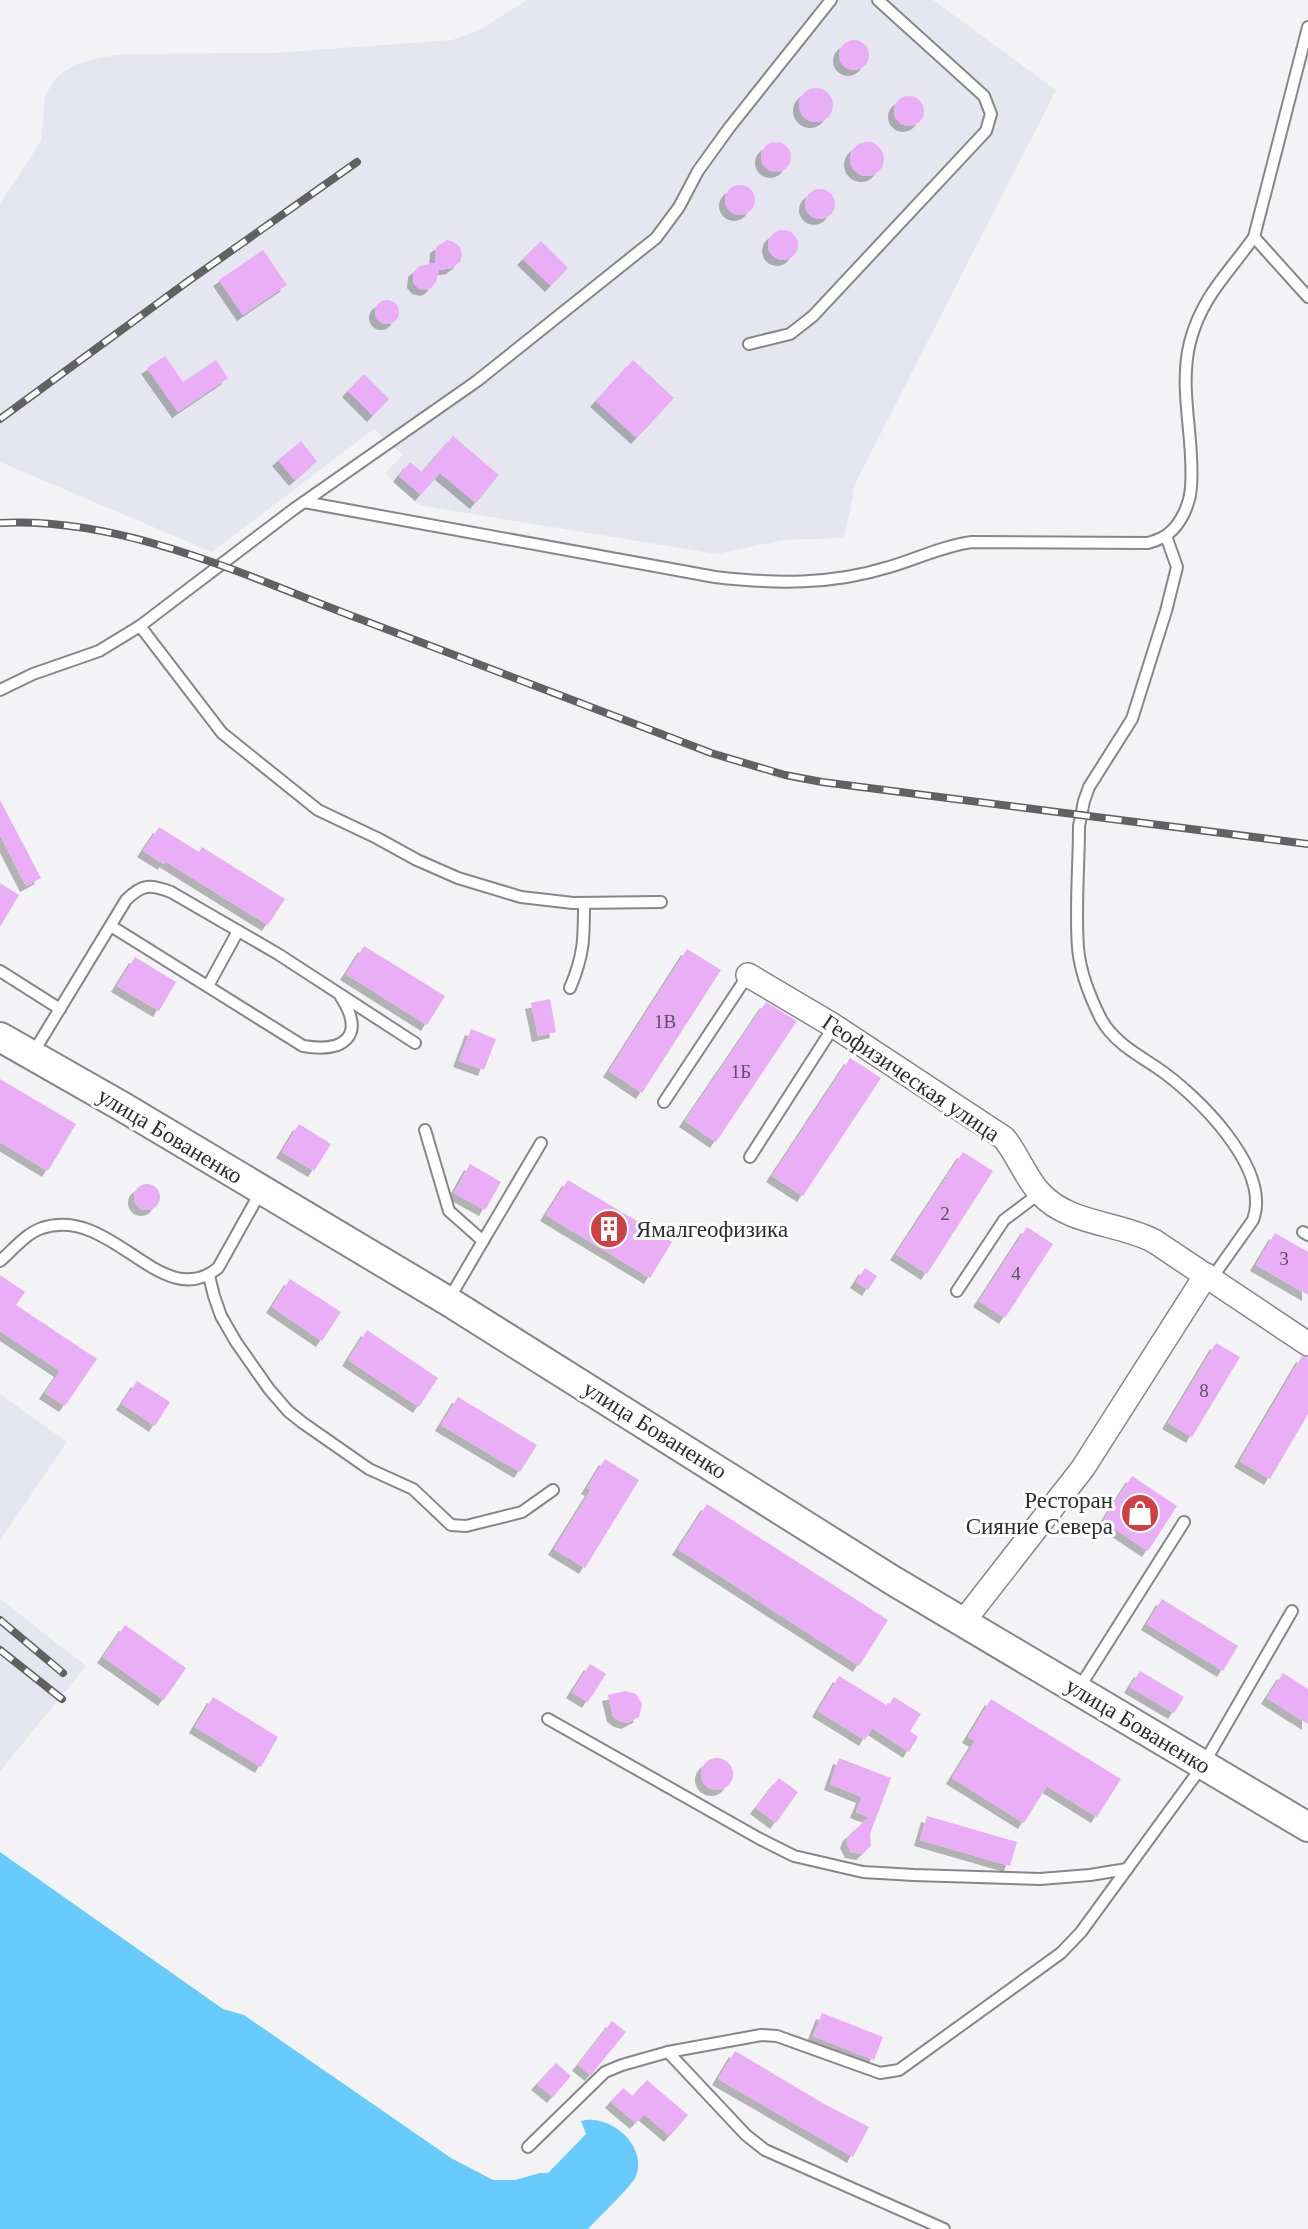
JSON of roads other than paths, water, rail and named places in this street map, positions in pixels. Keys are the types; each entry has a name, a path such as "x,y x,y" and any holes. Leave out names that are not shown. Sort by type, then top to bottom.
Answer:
{"street":[{"name":"Геофизическая улица","path":"748,975 834,1026 1004,1138 1040,1193 1054,1206 1069,1215 1139,1233 1308,1344"},
{"name":"улица Бованенко","path":"0,1037 123,1107 448,1301 881,1573 1308,1827"},
{"path":"964,1622 1083,1468 1209,1277"}],"lane":[{"path":"0,690 33,674 99,650 140,626 304,502 477,381 656,238 729,128 831,0"},
{"path":"749,345 790,334 813,316 985,131 991,114 984,96 878,0"},
{"path":"304,502 715,577 785,582 835,580 861,575 954,544 1132,544 1148,543 1166,536 1182,516 1191,489 1186,371 1189,345 1196,320 1208,296 1254,237 1308,26"},
{"path":"1254,237 1308,297"},
{"path":"1166,536 1177,567 1166,611 1132,719 1090,787 1081,814 1078,949 1088,989 1103,1022 1129,1049 1157,1068 1209,1112 1233,1143 1254,1184 1257,1209 1253,1220 1209,1277"},
{"path":"140,626 222,733 318,810 458,878 521,897 584,903 661,902"},
{"path":"32,1056 126,900 135,891 146,886 171,892 238,931 415,1044"},
{"path":"570,988 580,964 584,939 584,903"},
{"path":"111,926 303,1046 323,1049 337,1046 346,1040 351,1030 351,1018 339,994"},
{"path":"208,986 238,931"},
{"path":"0,971 60,1009"},
{"path":"664,1102 748,975"},
{"path":"750,1157 834,1026"},
{"path":"425,1130 449,1211 483,1241"},
{"path":"448,1301 541,1143"},
{"path":"0,1261 41,1228 79,1226 97,1232 167,1276 195,1280 209,1276 218,1268 261,1190"},
{"path":"957,1291 1004,1220 1040,1193"},
{"path":"209,1276 221,1316 231,1333 288,1410 369,1469 413,1489 451,1525 466,1526 522,1512 553,1490"},
{"path":"1078,1691 1184,1522"},
{"path":"528,2147 605,2072 668,2052 761,2035 778,2036 880,2073 899,2070 1061,1953 1081,1932 1203,1765 1293,1611"},
{"path":"548,1719 794,1856 863,1872 914,1875 1041,1878 1090,1875 1127,1869"},
{"path":"668,2052 746,2135 765,2150 944,2229"}],"water":[{"path":"0,1852 223,2009 244,2015 451,2158 493,2180 515,2180 548,2173 586,2134 581,2121 592,2120 614,2127 632,2143 638,2165 634,2180 588,2229 0,2229"}],"railway":[{"path":"0,419 357,162"},
{"path":"0,523 93,529 184,553 711,753 785,775 822,782 1308,844"},
{"path":"0,1620 63,1673"},
{"path":"0,1650 62,1699"}],"place":[{"name":"Ямалгеофизика","path":"609,1229"},
{"name":"Ресторан Сияние Севера","path":"1140,1513"}]}
